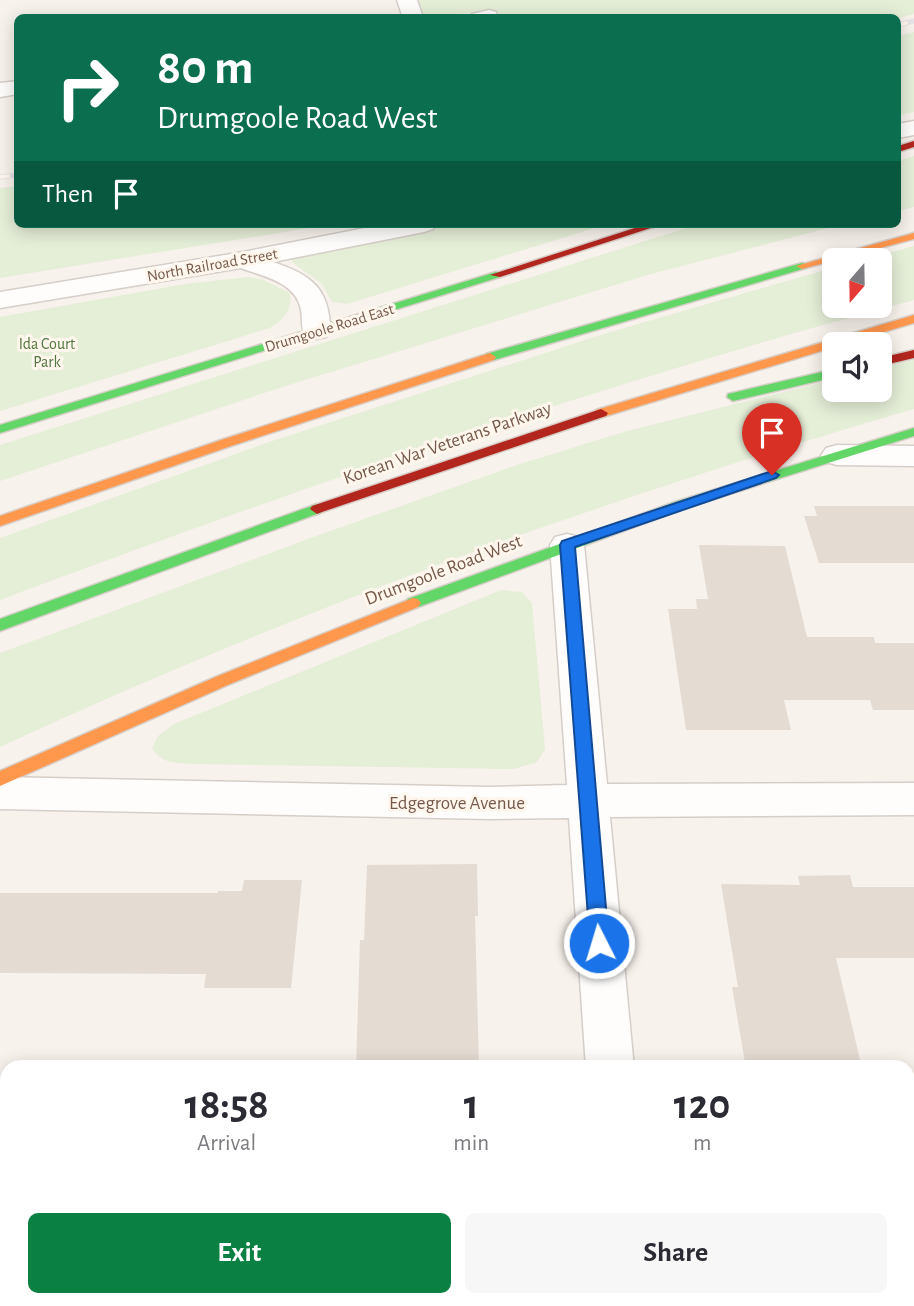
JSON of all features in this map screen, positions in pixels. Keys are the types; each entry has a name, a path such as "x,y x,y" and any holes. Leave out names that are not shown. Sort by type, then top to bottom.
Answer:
{"main road":[{"name":"Drumgoole Road East","path":"0,429 645,228"},
{"path":"650,309 856,235 883,228"},
{"path":"0,521 339,404 650,309 914,236"},
{"name":"Korean War Veterans Parkway","path":"0,625 230,540 481,453 640,401 914,319"},
{"path":"892,359 914,354"},
{"path":"717,401 822,376"},
{"path":"481,453 651,415"},
{"name":"Drumgoole Road West","path":"0,779 301,647 567,545 914,432"}],"street":[{"name":"North Railroad Street","path":"0,300 243,260 404,228"},
{"path":"243,260 284,275 306,289 316,303 316,331"},
{"path":"837,455 914,456"},
{"path":"567,545 609,1060"},
{"name":"Edgegrove Avenue","path":"0,793 476,803 914,799"}],"green space":[{"path":"417,0 914,0 914,14 901,17 901,14 424,14"},
{"path":"914,32 914,112 901,114 901,35"},
{"path":"914,156 914,207 901,210 901,160"},
{"path":"14,186 14,228 309,228 0,278 0,188"},
{"path":"438,228 595,228 347,304 332,302 322,284 292,262 293,258 306,252"},
{"path":"686,228 829,228 651,274 279,388 0,481 0,445"},
{"path":"914,246 914,300 892,306 892,252"},
{"path":"822,271 822,318 849,318 683,366 454,439 226,517 0,600 0,538 269,442 607,333"},
{"name":"Ida Court Park","path":"249,277 264,280 290,293 290,305 286,314 270,328 0,411 0,317 185,284"},
{"path":"914,360 914,409 681,481 451,560 223,649 0,747 0,653 316,536 517,465 627,431 822,382 822,402 892,402 892,365"},
{"path":"501,590 522,592 532,603 545,749 537,762 514,769 197,764 160,758 152,748 158,736 174,724"}],"building":[{"path":"814,506 914,506 914,563 819,563 804,516 817,516"},
{"path":"699,545 785,546 807,637 874,637 875,643 914,643 914,710 873,710 870,700 784,700 791,730 686,730 668,609 697,609 696,599 708,599"},
{"path":"477,864 478,916 475,916 479,1060 356,1060 360,940 364,940 367,865"},
{"path":"850,875 853,887 914,887 914,958 836,958 860,1060 745,1060 732,987 738,987 721,884 800,885 798,876"},
{"path":"244,880 302,880 291,988 204,988 206,974 0,973 0,893 218,893 242,891"}],"railway":[{"path":"901,24 914,21"},
{"path":"0,177 14,175"}],"traffic: fast":[{"path":"490,357 802,266"},
{"path":"0,429 496,275"},
{"path":"733,397 822,376"},
{"path":"413,603 680,505 914,432"},
{"path":"0,625 317,509"}],"traffic: slow":[{"path":"802,266 914,236"},
{"path":"601,413 914,319"},
{"path":"0,521 226,443 490,357"},
{"path":"0,779 224,680 413,603"}],"traffic: jam":[{"path":"901,148 914,144"},
{"path":"496,275 645,228"},
{"path":"892,359 914,354"},
{"path":"317,509 601,413"}],"route":[{"path":"599,943 567,545 772,475"}]}
